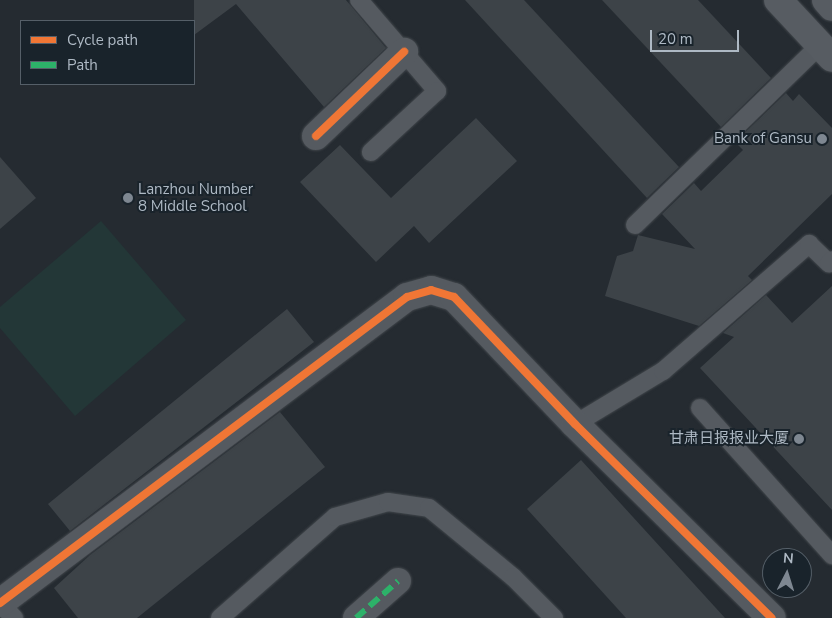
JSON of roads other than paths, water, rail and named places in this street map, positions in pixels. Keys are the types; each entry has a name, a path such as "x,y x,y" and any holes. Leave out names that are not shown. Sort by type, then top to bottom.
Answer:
{"main road":[{"path":"778,0 826,51"},
{"path":"826,0 832,7"}],"street":[{"path":"316,136 404,52"},
{"path":"0,603 407,297 431,290 454,296 575,424 772,618"},
{"path":"356,618 398,581"}],"lane":[{"path":"360,0 437,91 371,152"},
{"path":"635,225 826,51"},
{"path":"575,424 663,372 809,244 829,263 832,260"},
{"path":"700,408 832,555"},
{"path":"220,618 335,517 388,502 429,508 513,577 554,618"},
{"path":"0,603 14,618"}],"place":[{"name":"Bank of Gansu","path":"822,139"},
{"name":"Lanzhou Number 8 Middle School","path":"128,198"},
{"name":"甘肃日报报业大厦","path":"799,439"}]}
